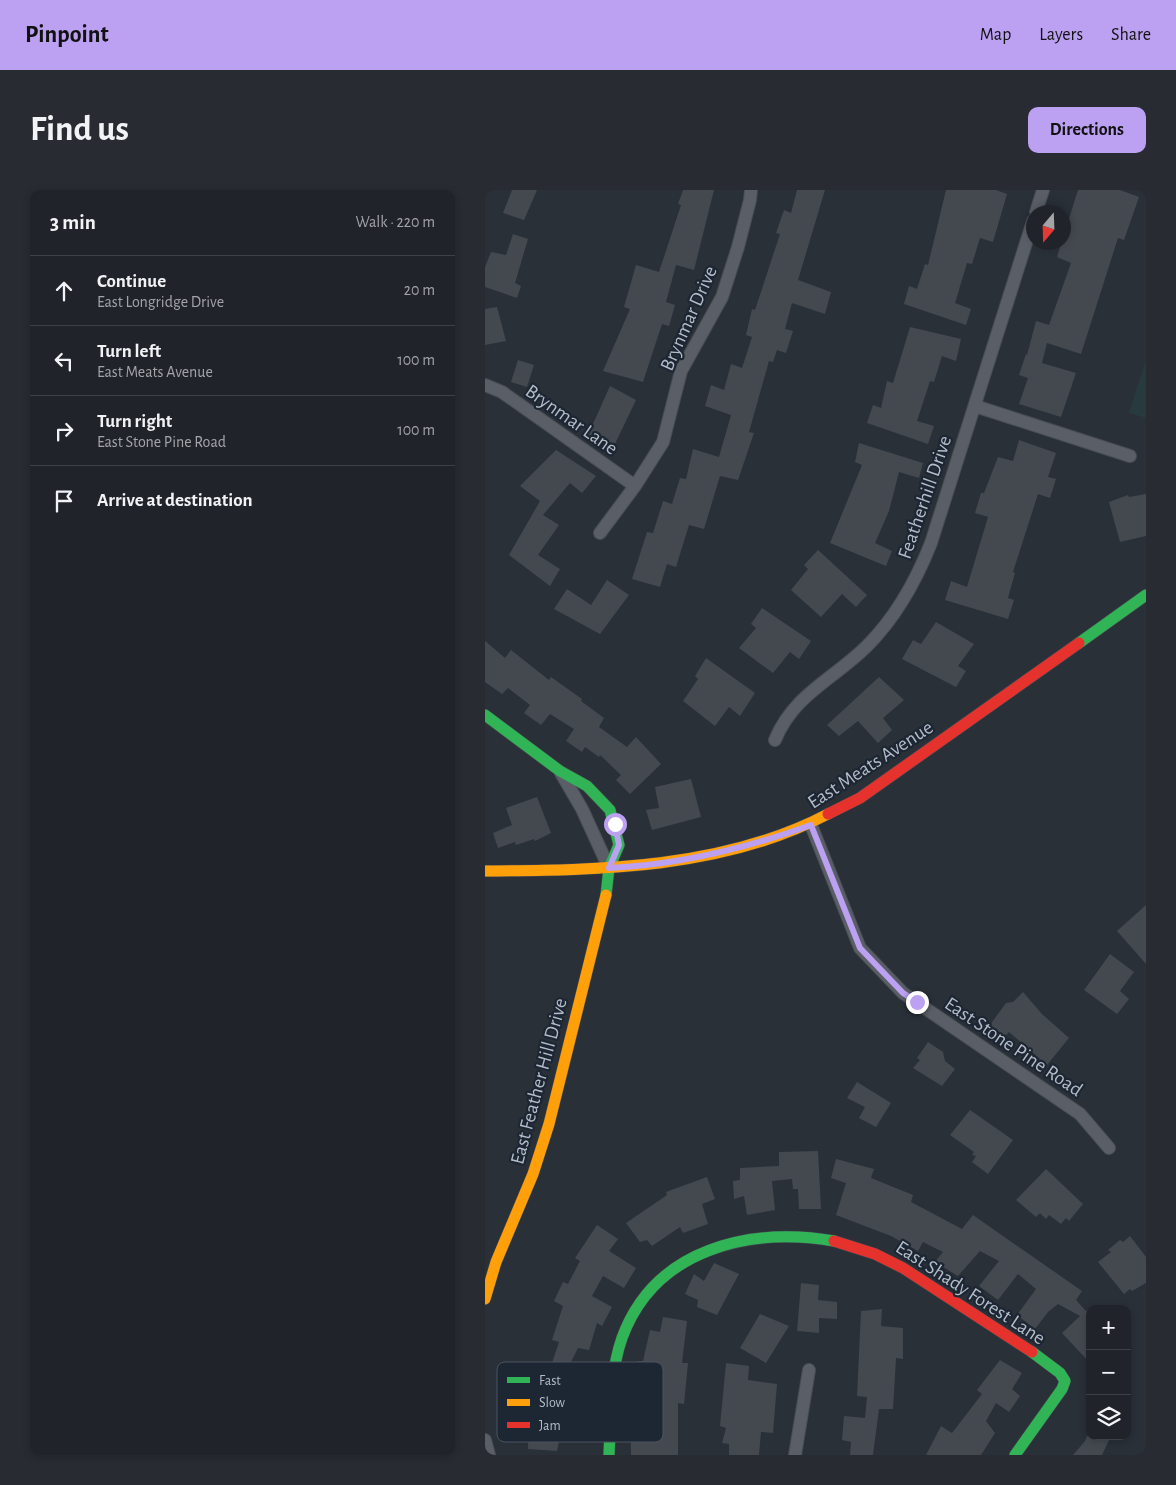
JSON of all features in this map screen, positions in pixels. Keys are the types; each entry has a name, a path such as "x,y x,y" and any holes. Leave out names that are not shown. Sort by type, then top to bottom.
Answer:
{"street":[{"name":"Brynmar Drive","path":"600,533 635,486 663,442 681,371 722,297 738,247 751,190"},
{"path":"1038,205 1043,190"},
{"name":"Featherhill Drive","path":"775,740 784,720 795,706 867,646 908,592 931,543 1026,243"},
{"name":"Brynmar Lane","path":"485,385 502,392 635,486"},
{"path":"975,406 1130,456"},
{"name":"East Meats Avenue","path":"485,871 609,868 667,864 718,855 767,841 811,825 860,798 1146,595"},
{"name":"East Feather Hill Drive","path":"485,715 560,771 595,793 610,810 619,845 609,868 606,898 545,1135 527,1187 496,1263 485,1299"},
{"path":"560,771 582,809 609,868"},
{"name":"East Stone Pine Road","path":"811,825 860,948 903,993 1080,1114 1109,1148"},
{"name":"East Shady Forest Lane","path":"617,1362 618,1350 627,1325 642,1299 661,1278 686,1260 719,1246 755,1237 815,1238 844,1243 887,1259 1055,1368 1065,1381 1059,1394 1015,1455"},
{"path":"795,1455 809,1370"},
{"path":"485,1440 489,1455"},
{"name":"East Shady Forest Lane","path":"609,1455 610,1442"}],"green space":[{"path":"1146,360 1146,418 1129,413"}],"building":[{"path":"512,190 537,190 524,220 503,213"},
{"path":"683,190 714,190 694,270 676,265 666,302 675,305 669,326 662,324 643,382 603,371 630,309 624,307 636,265 659,272 681,205 678,204"},
{"path":"797,190 825,190 798,280 831,292 825,314 792,303 785,329 793,331 786,353 777,350 773,362 769,361 749,432 754,433 738,480 720,476 704,529 689,525 676,567 667,564 660,587 632,579 647,532 653,533 663,501 672,504 680,478 686,479 693,449 719,457 731,415 705,406 711,385 724,390 731,364 742,368 752,337 746,335 752,309 755,310 780,234 776,233 784,210 791,213"},
{"path":"946,190 996,190 1007,194 993,242 980,238 972,264 967,263 955,303 971,309 966,325 904,304 909,286 917,289 925,264 928,265"},
{"path":"1078,190 1120,190 1139,197 1124,240 1118,238 1081,354 1047,343 1042,363 1076,373 1061,417 1019,404 1028,378 1019,375 1027,355 1036,321 1049,325 1071,263 1057,257 1059,250 1071,250 1071,212"},
{"path":"513,234 528,239 515,283 521,286 517,298 485,287 485,267 491,252 506,255"},
{"path":"497,307 506,341 485,345 485,309"},
{"path":"910,327 961,339 956,361 942,356 934,382 930,381 917,421 934,426 928,444 867,423 873,405 881,408 887,381 893,383"},
{"path":"518,360 534,365 527,387 511,382"},
{"path":"610,386 636,400 615,444 588,435"},
{"path":"1019,440 1056,453 1048,477 1056,479 1050,498 1038,494 1013,572 1015,573 1008,598 1014,600 1008,619 945,600 951,581 967,587 988,517 975,513 981,493 984,493 998,457 1013,461"},
{"path":"859,443 923,463 919,478 899,472 889,511 875,543 892,551 886,566 830,543 862,465 855,462"},
{"path":"556,450 596,476 582,493 570,483 543,515 559,525 538,555 560,569 550,586 509,555 540,501 520,486"},
{"path":"1146,494 1146,536 1120,542 1109,502 1128,495 1129,497"},
{"path":"818,550 867,595 856,607 842,594 821,617 791,590 808,569 804,565"},
{"path":"607,580 629,595 600,634 554,609 567,589 591,605"},
{"path":"762,608 811,641 799,659 790,652 773,673 739,648 756,628 751,624"},
{"path":"936,622 974,644 958,666 966,671 956,687 902,659 913,640 921,644"},
{"path":"485,641 505,658 511,650 549,680 551,677 582,699 581,701 604,718 599,727 627,747 636,737 661,764 630,794 616,780 621,775 600,755 599,757 585,747 582,752 566,741 574,729 550,714 541,725 524,713 530,705 508,688 502,694 485,682"},
{"path":"706,658 755,693 740,716 729,707 715,726 683,701 698,679 695,676"},
{"path":"879,677 904,700 883,718 892,730 878,743 858,721 839,736 827,725"},
{"path":"691,779 701,817 652,830 646,810 659,808 655,787"},
{"path":"537,797 551,833 535,841 534,839 516,845 515,842 498,848 493,833 512,825 506,808"},
{"path":"1146,905 1146,964 1117,931"},
{"path":"1110,954 1134,972 1120,991 1129,999 1117,1014 1084,990"},
{"path":"1023,992 1042,1014 1069,1038 1047,1065 1009,1032 1005,1036 990,1025 1006,1003 1013,1002"},
{"path":"928,1042 943,1052 945,1061 955,1069 942,1086 913,1068 920,1060 917,1058"},
{"path":"857,1082 891,1103 876,1127 859,1118 865,1107 847,1098"},
{"path":"970,1110 1013,1140 988,1174 972,1162 976,1156 972,1155 974,1152 950,1135"},
{"path":"818,1151 821,1209 799,1209 798,1189 793,1189 792,1179 772,1181 775,1210 747,1215 744,1196 734,1199 733,1181 740,1180 740,1168 779,1166 779,1152"},
{"path":"836,1159 874,1169 871,1178 913,1195 911,1202 962,1229 973,1215 1082,1291 1076,1300 1086,1311 1086,1359 1062,1333 1080,1316 1058,1304 1048,1312 1035,1329 1017,1315 1036,1289 1018,1274 998,1300 979,1286 999,1261 980,1251 958,1276 935,1262 943,1252 923,1242 918,1251 891,1236 836,1215 846,1183 831,1178"},
{"path":"1046,1169 1083,1204 1069,1221 1066,1218 1061,1224 1049,1215 1046,1219 1040,1213 1036,1217 1016,1200"},
{"path":"707,1177 715,1199 702,1204 708,1224 683,1233 680,1227 652,1246 647,1240 640,1242 626,1223 667,1195 666,1192"},
{"path":"597,1225 618,1239 609,1251 636,1268 624,1288 603,1276 592,1296 612,1307 602,1326 597,1323 589,1350 578,1348 571,1362 552,1362 559,1342 552,1340 563,1306 554,1301 563,1282 568,1284 580,1261 575,1258"},
{"path":"1130,1236 1146,1257 1146,1283 1132,1291 1130,1289 1124,1294 1098,1262 1111,1252 1108,1250 1120,1240 1123,1242"},
{"path":"714,1263 739,1274 717,1315 697,1307 698,1300 685,1294 694,1274 704,1281"},
{"path":"801,1283 819,1285 818,1300 837,1302 837,1319 819,1318 819,1333 797,1331"},
{"path":"882,1309 881,1326 903,1328 903,1359 896,1358 893,1409 879,1409 873,1455 850,1455 851,1442 842,1440 844,1416 865,1418 867,1397 857,1396 861,1311"},
{"path":"760,1314 789,1326 766,1363 740,1348"},
{"path":"663,1317 687,1321 682,1363 688,1363 684,1404 678,1403 678,1455 631,1455 631,1442 663,1442 663,1362 637,1362 643,1361 650,1330 660,1332"},
{"path":"1000,1360 1022,1373 1012,1389 1020,1396 1009,1412 996,1403 986,1421 995,1433 981,1455 926,1455 941,1426 952,1433 982,1394 977,1390"},
{"path":"726,1363 749,1366 748,1380 777,1384 773,1433 761,1432 759,1455 729,1455 729,1444 722,1443 726,1428 720,1426"},
{"path":"1086,1438 1109,1440 1102,1455 1073,1455"},
{"path":"528,1442 559,1442 557,1451 528,1449"}],"traffic: fast":[{"path":"1079,643 1146,595"},
{"path":"485,715 560,771 587,786 610,810 619,845 609,868 606,895"},
{"path":"616,1362 622,1338 637,1307 657,1283 681,1264 709,1250 739,1242 770,1238 802,1237 834,1241"},
{"path":"1015,1455 1062,1389 1065,1381 1060,1373 1032,1352"},
{"path":"609,1442 609,1455"}],"traffic: slow":[{"path":"485,871 617,867 661,863 704,856 746,846 788,832 828,814"},
{"path":"485,1299 496,1262 533,1174 549,1124 606,895"}],"traffic: jam":[{"path":"828,814 860,798 1079,643"},
{"path":"834,1241 875,1254 903,1268 1032,1352"}],"route":[{"path":"615,824 619,845 609,868 667,864 718,855 767,841 811,825 860,948 903,993 917,1002"}]}
